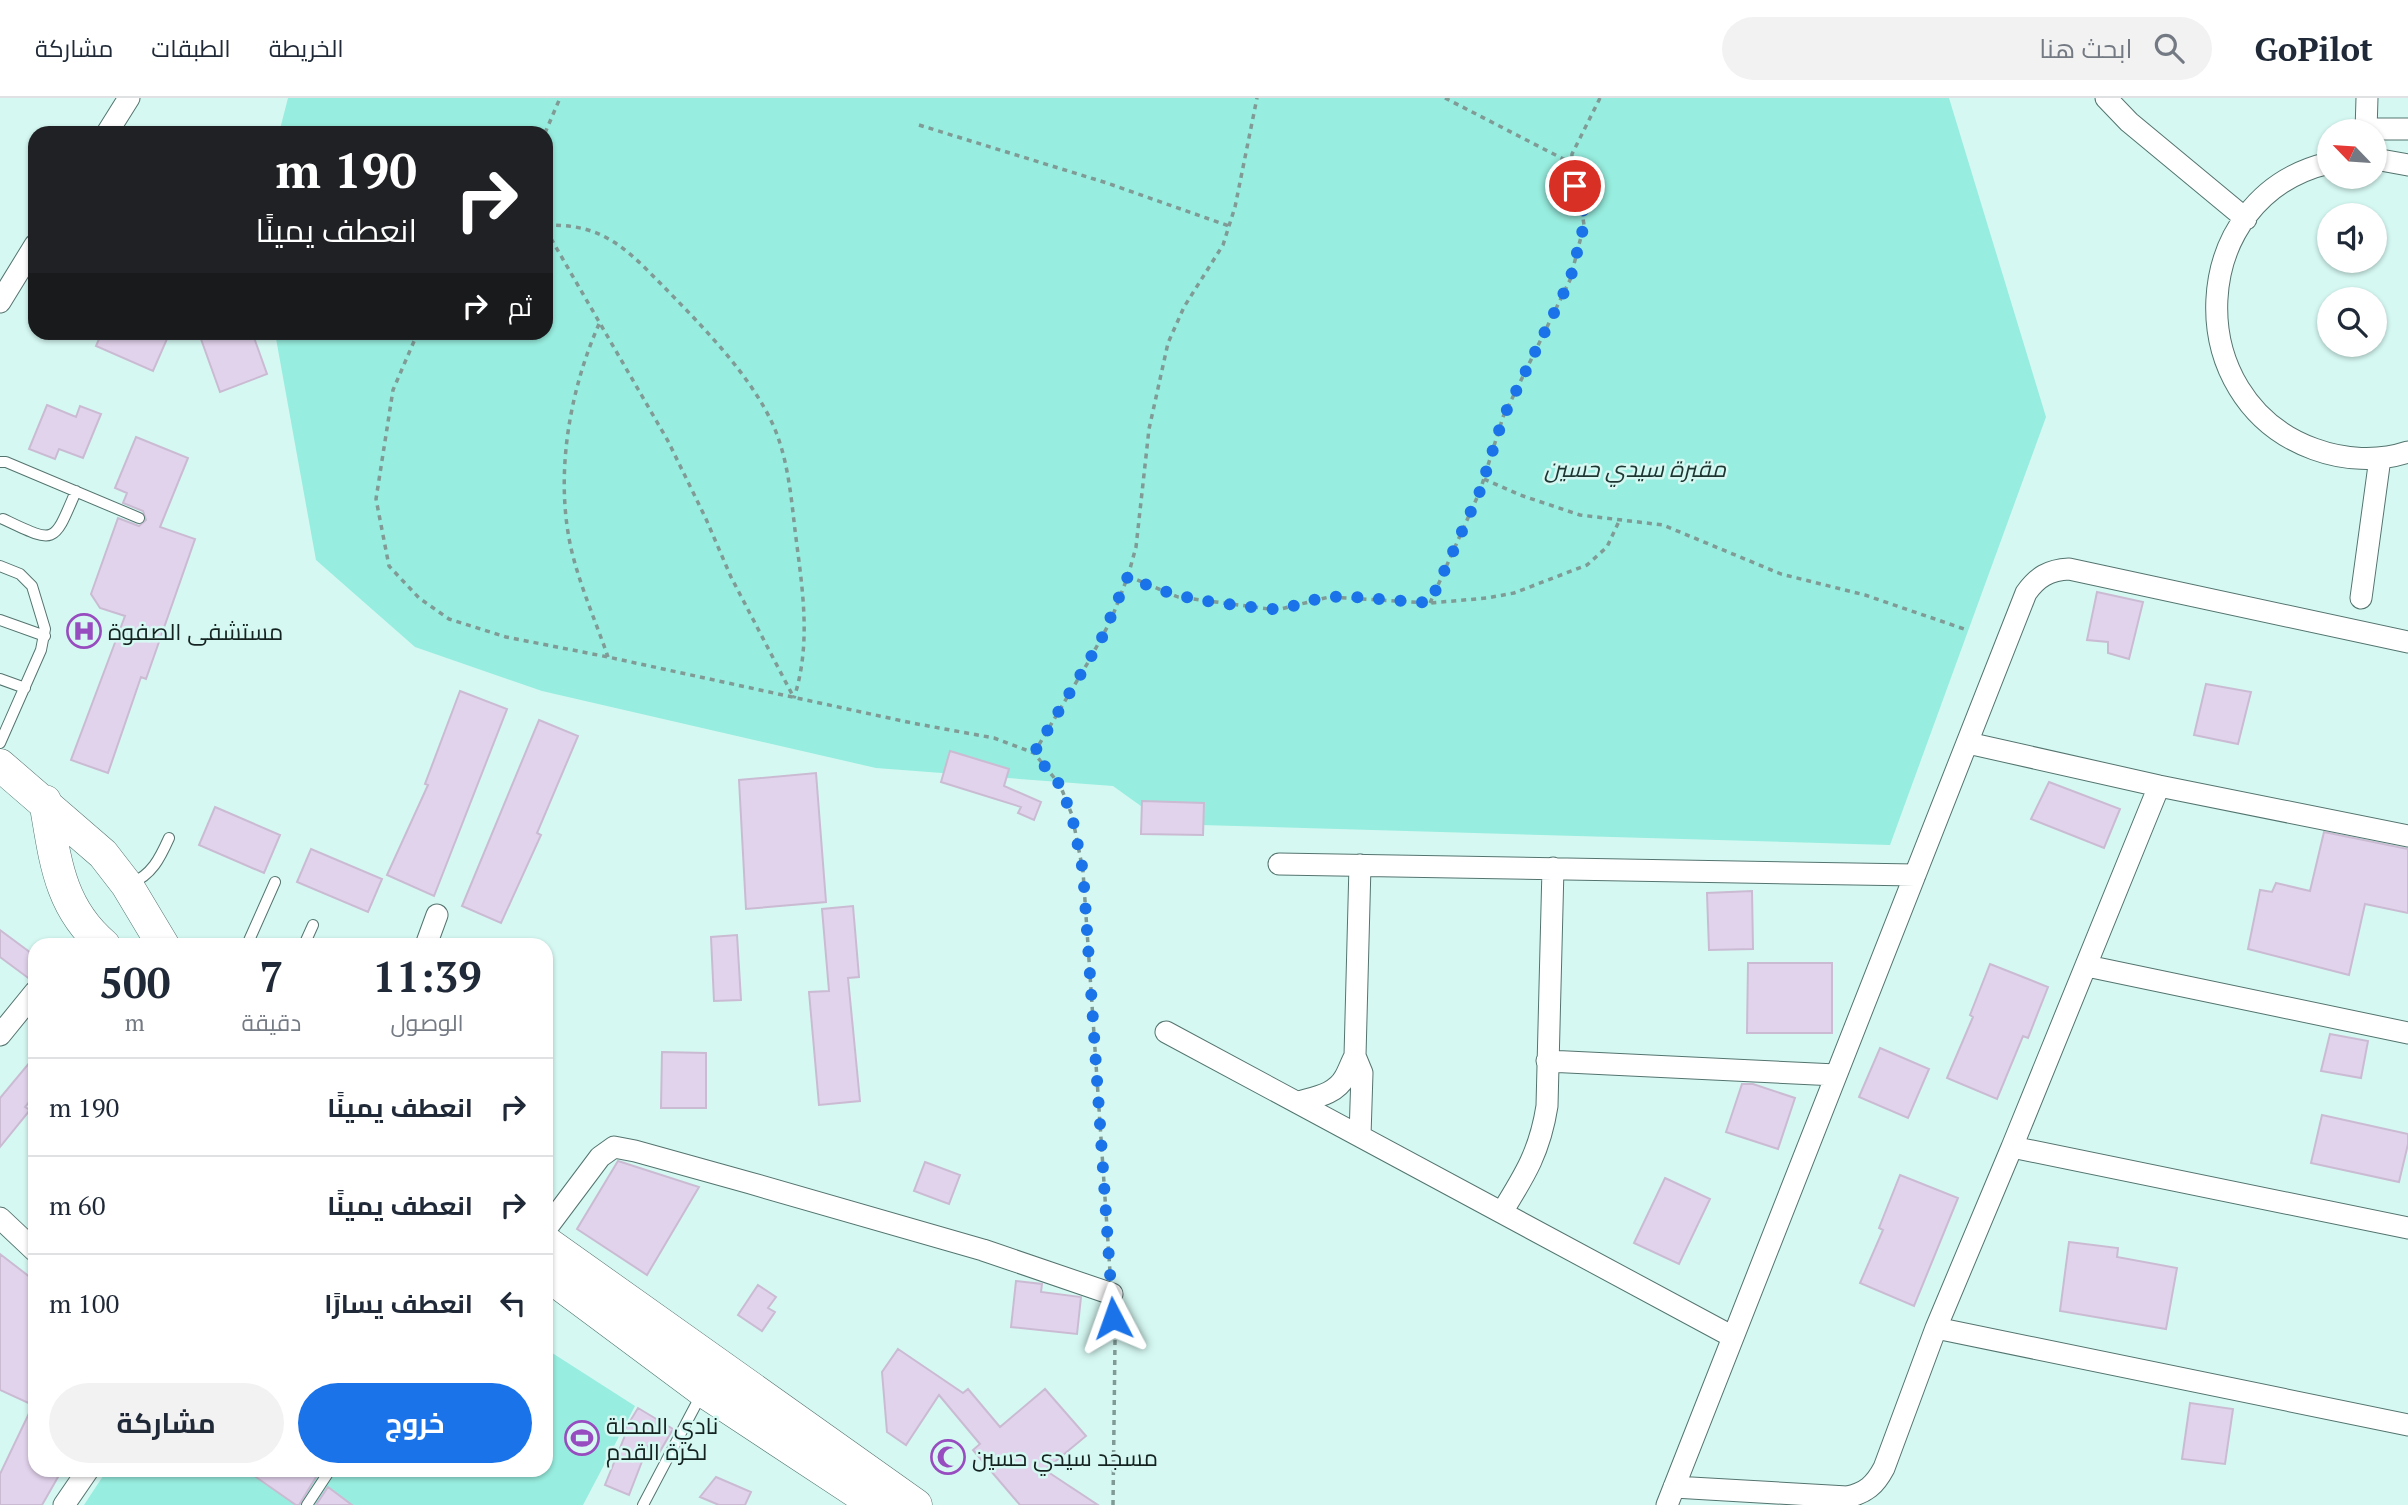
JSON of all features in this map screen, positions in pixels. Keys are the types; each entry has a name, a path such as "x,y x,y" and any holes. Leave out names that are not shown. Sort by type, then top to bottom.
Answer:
{"street":[{"path":"111,126 129,98"},
{"path":"2106,98 2146,136 2246,219"},
{"path":"2367,119 2368,98"},
{"path":"2387,130 2408,129"},
{"path":"2387,161 2408,165"},
{"path":"2317,167 2299,174 2261,201 2231,241 2216,292 2220,345 2242,394 2259,414 2302,445 2327,454 2353,458 2380,458 2408,452"},
{"path":"0,302 28,256"},
{"path":"2361,598 2380,458"},
{"path":"2159,786 1936,1328 1885,1468 1877,1481 1868,1490 1847,1497 1670,1496 2026,593 2037,579 2052,571 2069,569 2408,642"},
{"path":"1968,743 2159,786 2408,836"},
{"path":"0,765 103,854 127,885 159,938"},
{"path":"45,802 62,885 71,906 96,938"},
{"path":"1279,864 1914,875"},
{"path":"1299,1102 1321,1096 1336,1088 1346,1076 1355,1056 1360,865"},
{"path":"1502,1212 1526,1173 1543,1131 1547,1106 1553,868"},
{"path":"429,938 438,915"},
{"path":"2087,965 2408,1033"},
{"path":"0,1035 28,1001"},
{"path":"1166,1032 1733,1337"},
{"path":"1355,1056 1362,1073 1360,1136"},
{"path":"1547,1061 1836,1075"},
{"path":"553,1220 600,1157 614,1147 648,1154 970,1246 1112,1294"},
{"path":"2012,1147 2408,1228"},
{"path":"0,1218 28,1244"},
{"path":"553,1247 916,1505"},
{"path":"553,1279 703,1391 876,1505"},
{"path":"1936,1328 2408,1425"},
{"path":"64,1505 83,1477"}],"lane":[{"path":"0,462 6,462 139,517"},
{"path":"3,519 41,536 51,536 59,530 76,491"},
{"path":"0,566 20,575 32,586 45,636 0,743"},
{"path":"0,620 45,636"},
{"path":"0,679 25,688"},
{"path":"127,885 138,881 155,866 169,838"},
{"path":"250,938 275,881"},
{"path":"307,938 313,925"},
{"path":"643,1505 703,1391"},
{"path":"307,1505 325,1477"}],"path":[{"path":"548,126 560,98"},
{"path":"1034,753 1111,620 1128,576 1136,547 1149,429 1168,343 1193,291 1223,245 1257,98"},
{"path":"1445,98 1571,163"},
{"path":"1430,603 1484,478 1503,418 1560,304 1577,260 1584,225 1583,211 1571,174 1571,163 1575,146 1600,98"},
{"path":"919,125 1107,183 1229,226"},
{"path":"553,225 582,227 606,237 627,251 672,295 730,359 774,426 786,460 806,614 801,677 794,698"},
{"path":"553,242 668,441 701,506 732,577 794,698"},
{"path":"600,323 586,354 576,387 569,421 565,490 574,559 608,657"},
{"path":"415,340 393,390 376,499 389,566 419,598 449,619 506,637 994,738 1034,753 1060,785 1078,836 1083,871 1115,1341 1113,1505"},
{"path":"1484,478 1564,511 1663,525 1781,574 1865,595 1967,630"},
{"path":"1128,576 1160,592 1178,597 1269,609 1282,609 1317,599 1342,596 1430,603 1474,600 1514,593 1587,565 1607,547 1619,519"}],"green space":[{"name":"مقبرة سيدي حسين","path":"288,98 1949,98 2046,417 1890,845 1166,824 1113,786 876,768 542,691 415,647 316,560 276,340 553,340 553,126 281,126"},
{"name":"نادي المحلة لكرة القدم","path":"553,1353 635,1406 583,1505 84,1505 102,1477 553,1477"}],"building":[{"path":"99,340 167,340 153,371 96,346"},
{"path":"201,340 255,340 267,374 220,392"},
{"path":"47,405 76,417 80,406 101,414 83,458 59,449 55,459 29,449"},
{"path":"136,437 188,458 160,527 195,539 146,679 141,677 108,773 71,760 125,616 100,608 91,594 118,518 139,526 146,520 143,511 123,503 127,493 115,488"},
{"path":"2097,592 2143,602 2129,659 2108,653 2108,642 2087,640"},
{"path":"2206,684 2251,692 2238,744 2194,735"},
{"path":"460,691 507,709 434,896 387,875 428,785 425,784"},
{"path":"539,720 578,736 537,833 541,835 501,923 462,906"},
{"path":"950,751 1009,769 1004,786 1041,802 1034,820 1018,813 1021,807 941,782"},
{"path":"816,773 826,902 746,909 739,780"},
{"path":"2049,782 2120,809 2104,848 2031,819"},
{"path":"1142,801 1204,803 1203,835 1141,834"},
{"path":"215,807 280,835 264,873 199,845"},
{"path":"2324,832 2408,849 2408,913 2365,904 2349,975 2248,949 2260,890 2272,892 2276,883 2310,891"},
{"path":"311,849 382,879 368,912 297,882"},
{"path":"1752,891 1753,949 1709,950 1707,893"},
{"path":"853,906 859,977 848,978 860,1101 819,1105 809,992 829,991 822,909"},
{"path":"0,930 28,951 28,978 0,957"},
{"path":"737,935 741,1000 714,1001 711,937"},
{"path":"1748,963 1832,963 1832,1033 1747,1033"},
{"path":"1990,964 2048,987 2028,1038 2023,1036 1997,1099 1947,1078 1973,1017 1970,1015"},
{"path":"2330,1034 2368,1041 2361,1078 2321,1071"},
{"path":"1880,1048 1929,1069 1908,1118 1859,1097"},
{"path":"662,1052 706,1053 706,1108 661,1108"},
{"path":"28,1064 28,1103 25,1107 28,1112 0,1147 0,1098"},
{"path":"1742,1084 1753,1084 1795,1098 1778,1149 1726,1132"},
{"path":"2322,1115 2408,1134 2399,1182 2311,1163"},
{"path":"618,1161 699,1187 647,1275 577,1229"},
{"path":"925,1162 960,1175 949,1204 914,1191"},
{"path":"1900,1175 1958,1198 1914,1306 1860,1283 1883,1230 1879,1228"},
{"path":"1665,1178 1710,1199 1679,1264 1634,1243"},
{"path":"2069,1242 2118,1248 2117,1257 2177,1268 2166,1329 2060,1311"},
{"path":"0,1254 28,1276 28,1403 0,1390"},
{"path":"1016,1281 1042,1284 1041,1292 1081,1297 1077,1334 1011,1327"},
{"path":"758,1285 776,1297 768,1308 775,1312 762,1331 738,1315"},
{"path":"898,1349 963,1393 968,1389 1000,1427 1045,1389 1086,1436 1045,1470 1098,1505 1020,1505 973,1450 980,1444 939,1395 906,1445 887,1432 882,1372"},
{"path":"2190,1403 2233,1409 2225,1464 2182,1459"},
{"path":"638,1408 673,1429 659,1453 648,1446 629,1495 605,1485 626,1433 624,1431"},
{"path":"28,1415 28,1477 58,1477 42,1505 0,1505 0,1474"},
{"path":"256,1477 316,1477 299,1505"},
{"path":"716,1477 751,1492 745,1505 719,1505 700,1497"},
{"path":"328,1487 352,1505 316,1505"}],"place":[{"name":"مستشفى الصفوة","path":"84,631"},
{"name":"نادي المحلة لكرة القدم","path":"582,1438"},
{"name":"مسجد سيدي حسين","path":"948,1457"}],"route":[{"path":"1113,1318 1083,871 1078,836 1060,785 1034,753 1101,640 1128,576 1160,592 1178,597 1269,609 1282,609 1317,599 1342,596 1430,603 1480,491 1503,418 1564,296 1577,260 1584,225 1583,211 1575,186"}]}
